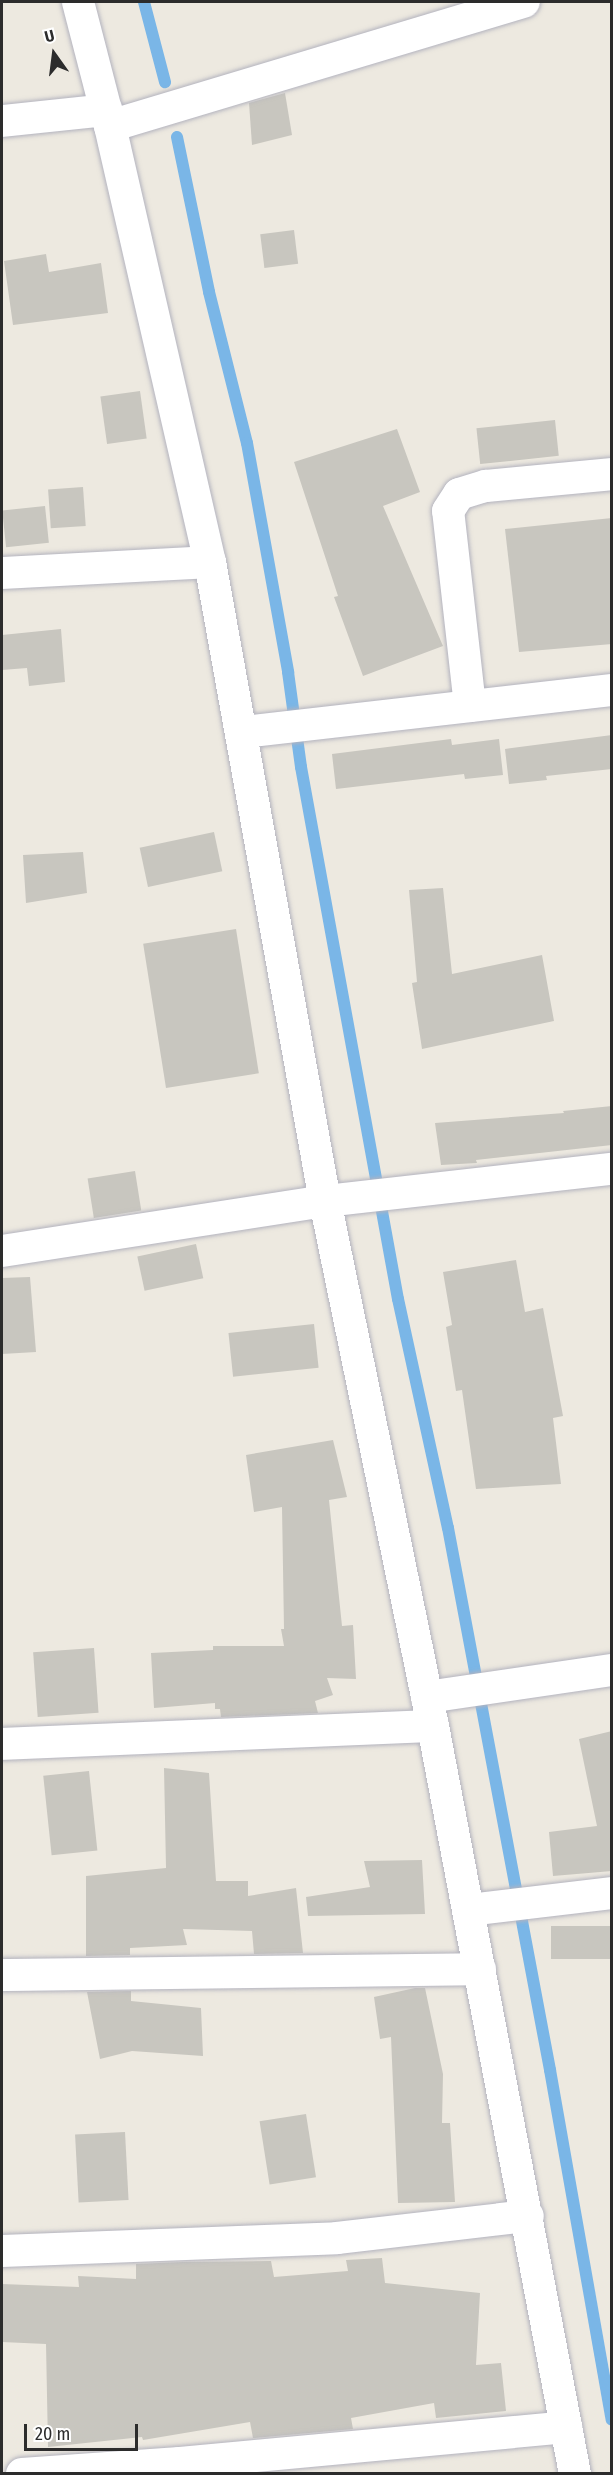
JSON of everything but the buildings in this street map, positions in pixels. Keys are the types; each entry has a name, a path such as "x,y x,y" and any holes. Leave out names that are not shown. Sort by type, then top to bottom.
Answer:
{"street":[{"path":"78,2 108,118 210,562 254,729 336,1199 437,1706 481,1909 480,1969 575,2474"},
{"path":"2,121 108,118 524,2"},
{"path":"470,706 448,511 459,495 486,486 612,474"},
{"path":"2,573 210,562"},
{"path":"254,729 612,690"},
{"path":"2,1251 336,1199 612,1169"},
{"path":"2,1743 437,1706 504,1684 612,1670"},
{"path":"481,1909 612,1893"},
{"path":"2,1975 480,1969"},
{"path":"2,2251 337,2238 528,2216"},
{"path":"22,2474 204,2461 566,2427"}],"waterway":[{"path":"144,2 165,82"},
{"path":"177,137 209,292 247,443 288,672 301,767 398,1299 448,1528 550,2070 612,2420"}]}
